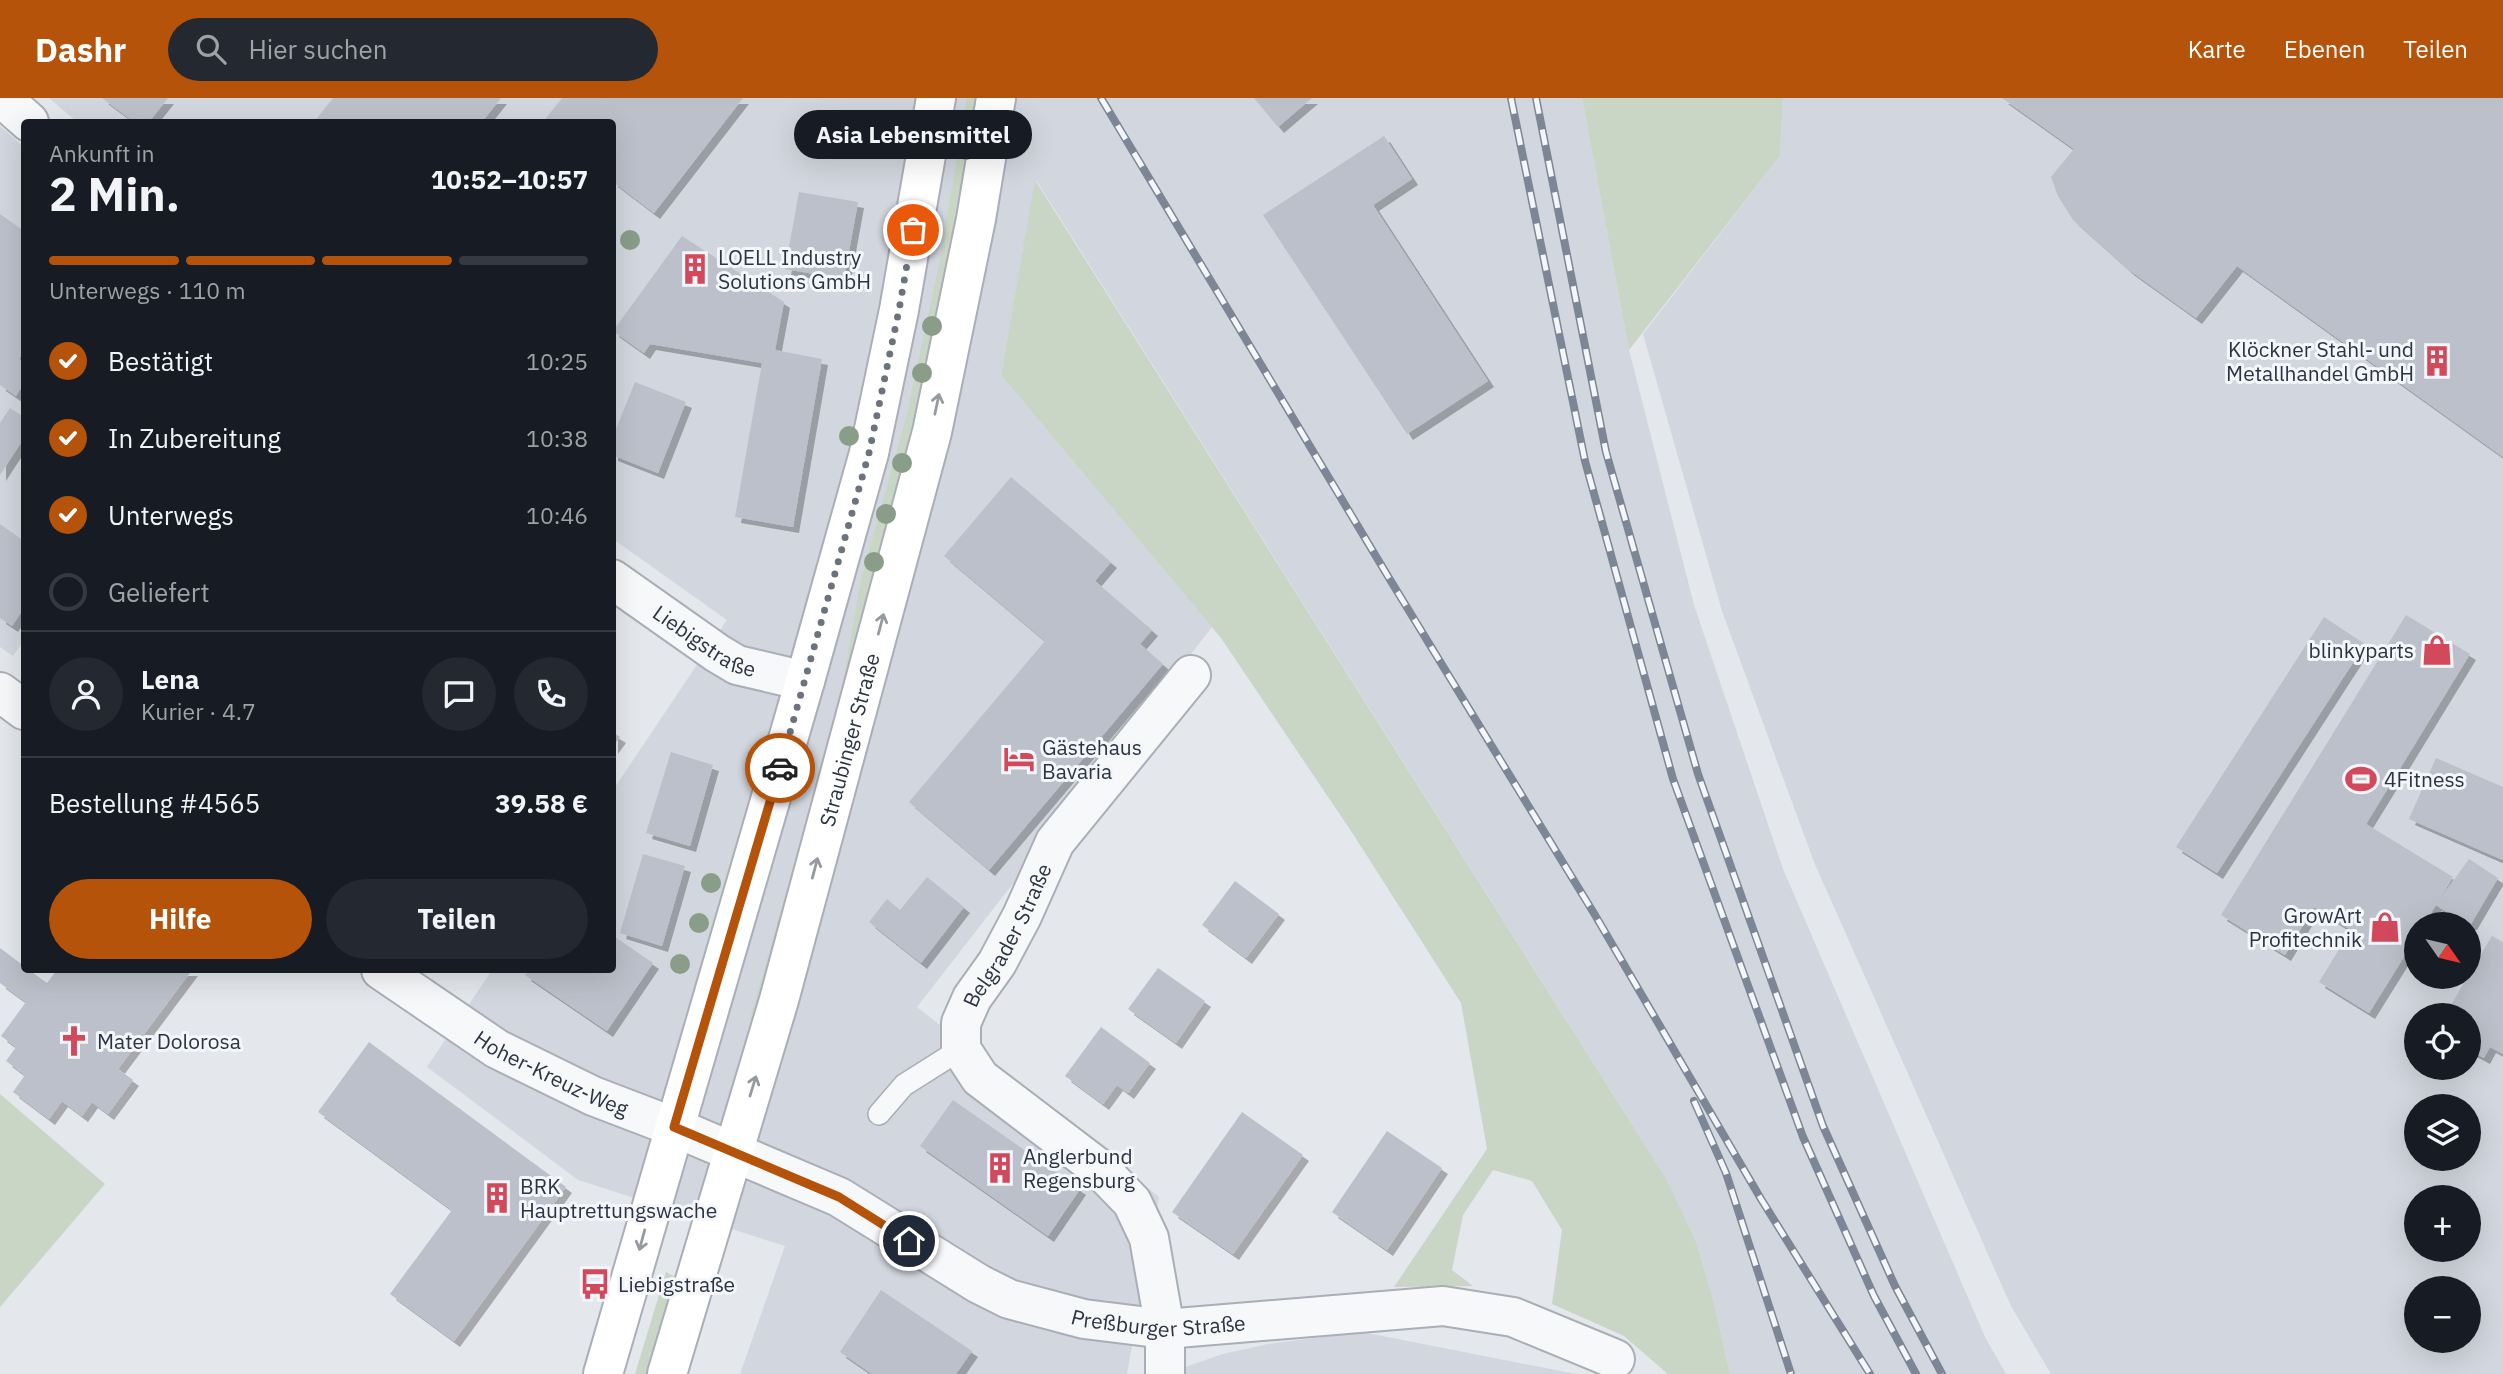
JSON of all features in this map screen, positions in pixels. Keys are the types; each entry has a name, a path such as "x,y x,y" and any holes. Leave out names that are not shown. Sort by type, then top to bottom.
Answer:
{"main road":[{"path":"603,1374 806,681 869,453 899,310 936,98"},
{"name":"Straubinger Straße","path":"667,1374 779,1000 932,432 975,219 996,98"}],"street":[{"path":"2,98 26,119"},
{"name":"Liebigstraße","path":"616,582 737,665 806,681"},
{"name":"Belgrader Straße","path":"961,1049 961,1023 972,998 997,963 1022,916 1055,842 1191,675"},
{"path":"0,692 21,708"},
{"name":"Hoher-Kreuz-Weg","path":"385,973 497,1049 593,1096 733,1152"},
{"path":"961,1049 980,1078 1101,1170 1132,1202 1149,1238 1165,1329 1165,1374"},
{"name":"Preßburger Straße","path":"733,1152 839,1197 979,1284 1009,1299 1084,1319 1165,1329 1443,1306 1513,1317 1615,1359"}],"lane":[{"path":"879,1114 904,1085 961,1049"}],"shaded area":[{"path":"49,98 1582,98 1629,350 1694,605 1783,869 1985,1337 2006,1374 1730,1374 1713,1299 1696,1241 1666,1178 1036,180 1001,375 1212,627 917,1007 1159,1197 1127,1374 740,1374 785,1246 578,1180 427,1067 490,973 616,973 616,786 727,620 616,541 616,119 74,119"},
{"path":"1783,98 2503,98 2503,1374 2051,1374 2011,1306 1814,862 1722,611 1643,334 1780,156"},
{"path":"0,126 21,144 21,644 13,656 0,647"},
{"path":"1362,1332 1576,1374 1165,1374 1223,1354 1268,1344"}],"green space":[{"path":"967,98 982,98 913,456 759,1023 750,1019 838,710 861,580 907,414 938,269"},
{"path":"1582,98 1783,98 1780,156 1629,350"},
{"path":"1035,180 1666,1178 1696,1241 1713,1299 1730,1374 1668,1374 1624,1336 1552,1304 1562,1230 1532,1181 1493,1170 1463,1215 1452,1270 1473,1286 1394,1287 1487,1149 1461,1003 1353,834 1221,638 1001,375"},
{"path":"0,1094 105,1184 0,1307"},
{"path":"666,1272 676,1277 646,1374 635,1374"}],"building":[{"path":"102,98 168,98 151,119 130,119"},
{"path":"333,98 501,98 484,119 316,119"},
{"path":"562,98 743,98 654,213 616,184 616,119 545,119"},
{"path":"1254,98 1312,98 1278,127"},
{"name":"Klöckner Stahl- und Metallhandel GmbH","path":"2002,98 2503,98 2503,457 2237,266 2196,318 2129,270 2073,220 2058,196 2051,177 2074,149"},
{"path":"1384,136 1412,179 1373,205 1488,381 1407,434 1263,215"},
{"path":"799,192 858,202 844,279 785,269"},
{"path":"0,214 21,229 21,388 16,396 0,385"},
{"path":"682,236 784,302 775,350 822,359 793,527 735,517 762,363 650,344 644,353 616,333 616,327"},
{"path":"635,382 686,402 658,473 616,457 616,429"},
{"path":"10,408 21,415 21,443 0,475 0,423"},
{"path":"1011,477 1111,562 1095,581 1152,630 1140,644 1163,664 989,870 909,802 1045,641 944,556"},
{"path":"0,524 21,539 21,612 12,626 0,618"},
{"path":"2406,615 2470,654 2366,824 2453,877 2440,899 2469,859 2498,878 2478,912 2447,912 2436,905 2432,912 2404,912 2404,957 2369,1013 2319,982 2351,930 2314,907 2285,955 2221,915"},
{"path":"2324,617 2365,644 2217,873 2176,847"},
{"path":"671,752 713,765 690,846 646,833"},
{"path":"2436,758 2503,787 2503,860 2409,819"},
{"path":"643,854 685,866 662,946 620,933"},
{"path":"927,877 964,907 921,963 869,922 887,899 900,910"},
{"path":"1235,881 1279,914 1246,958 1202,925"},
{"path":"2492,936 2503,942 2503,1054 2490,1047 2484,1058 2481,1056 2481,1003 2452,1003 2460,989 2482,989 2482,953"},
{"path":"616,938 653,963 607,1031 525,975 616,973"},
{"name":"Mater Dolorosa","path":"0,948 21,964 21,973 33,973 47,983 55,973 190,973 118,1069 133,1080 108,1114 92,1102 82,1116 62,1101 49,1119 13,1092 25,1075 6,1061 16,1047 1,1036 26,1002 0,983"},
{"path":"1158,968 1205,1001 1176,1043 1128,1009"},
{"path":"1101,1027 1150,1063 1128,1093 1117,1085 1103,1104 1065,1076"},
{"name":"BRK Hauptrettungswache","path":"369,1042 566,1187 454,1341 390,1294 452,1210 318,1112"},
{"name":"Anglerbund Regensburg","path":"953,1100 1080,1189 1048,1236 920,1146"},
{"path":"1242,1112 1303,1155 1233,1254 1172,1212"},
{"path":"1387,1131 1442,1168 1387,1250 1332,1212"},
{"path":"881,1290 972,1351 956,1374 872,1374 840,1352"}],"railway":[{"path":"1101,98 1595,915 1761,1199 1870,1374"},
{"path":"1511,98 1585,461 1673,779 1803,1137 1874,1296 1916,1374"},
{"path":"1536,98 1606,452 1698,774 1823,1126 1895,1286 1942,1374"},
{"path":"1694,1101 1726,1173 1791,1374"}],"way so far":[{"path":"780,768 869,453 913,230"}],"place":[{"name":"Asia Lebensmittel","path":"913,230"},
{"name":"LOELL Industry Solutions GmbH","path":"695,269"},
{"name":"Klöckner Stahl- und Metallhandel GmbH","path":"2437,361"},
{"name":"blinkyparts","path":"2437,650"},
{"name":"Gästehaus Bavaria","path":"1019,759"},
{"name":"4Fitness","path":"2361,779"},
{"name":"GrowArt Profitechnik","path":"2385,927"},
{"name":"Mater Dolorosa","path":"74,1041"},
{"name":"Anglerbund Regensburg","path":"1000,1168"},
{"name":"BRK Hauptrettungswache","path":"497,1198"},
{"name":"Liebigstraße","path":"595,1284"}],"route":[{"path":"780,768 674,1127 839,1197 909,1241"}]}
